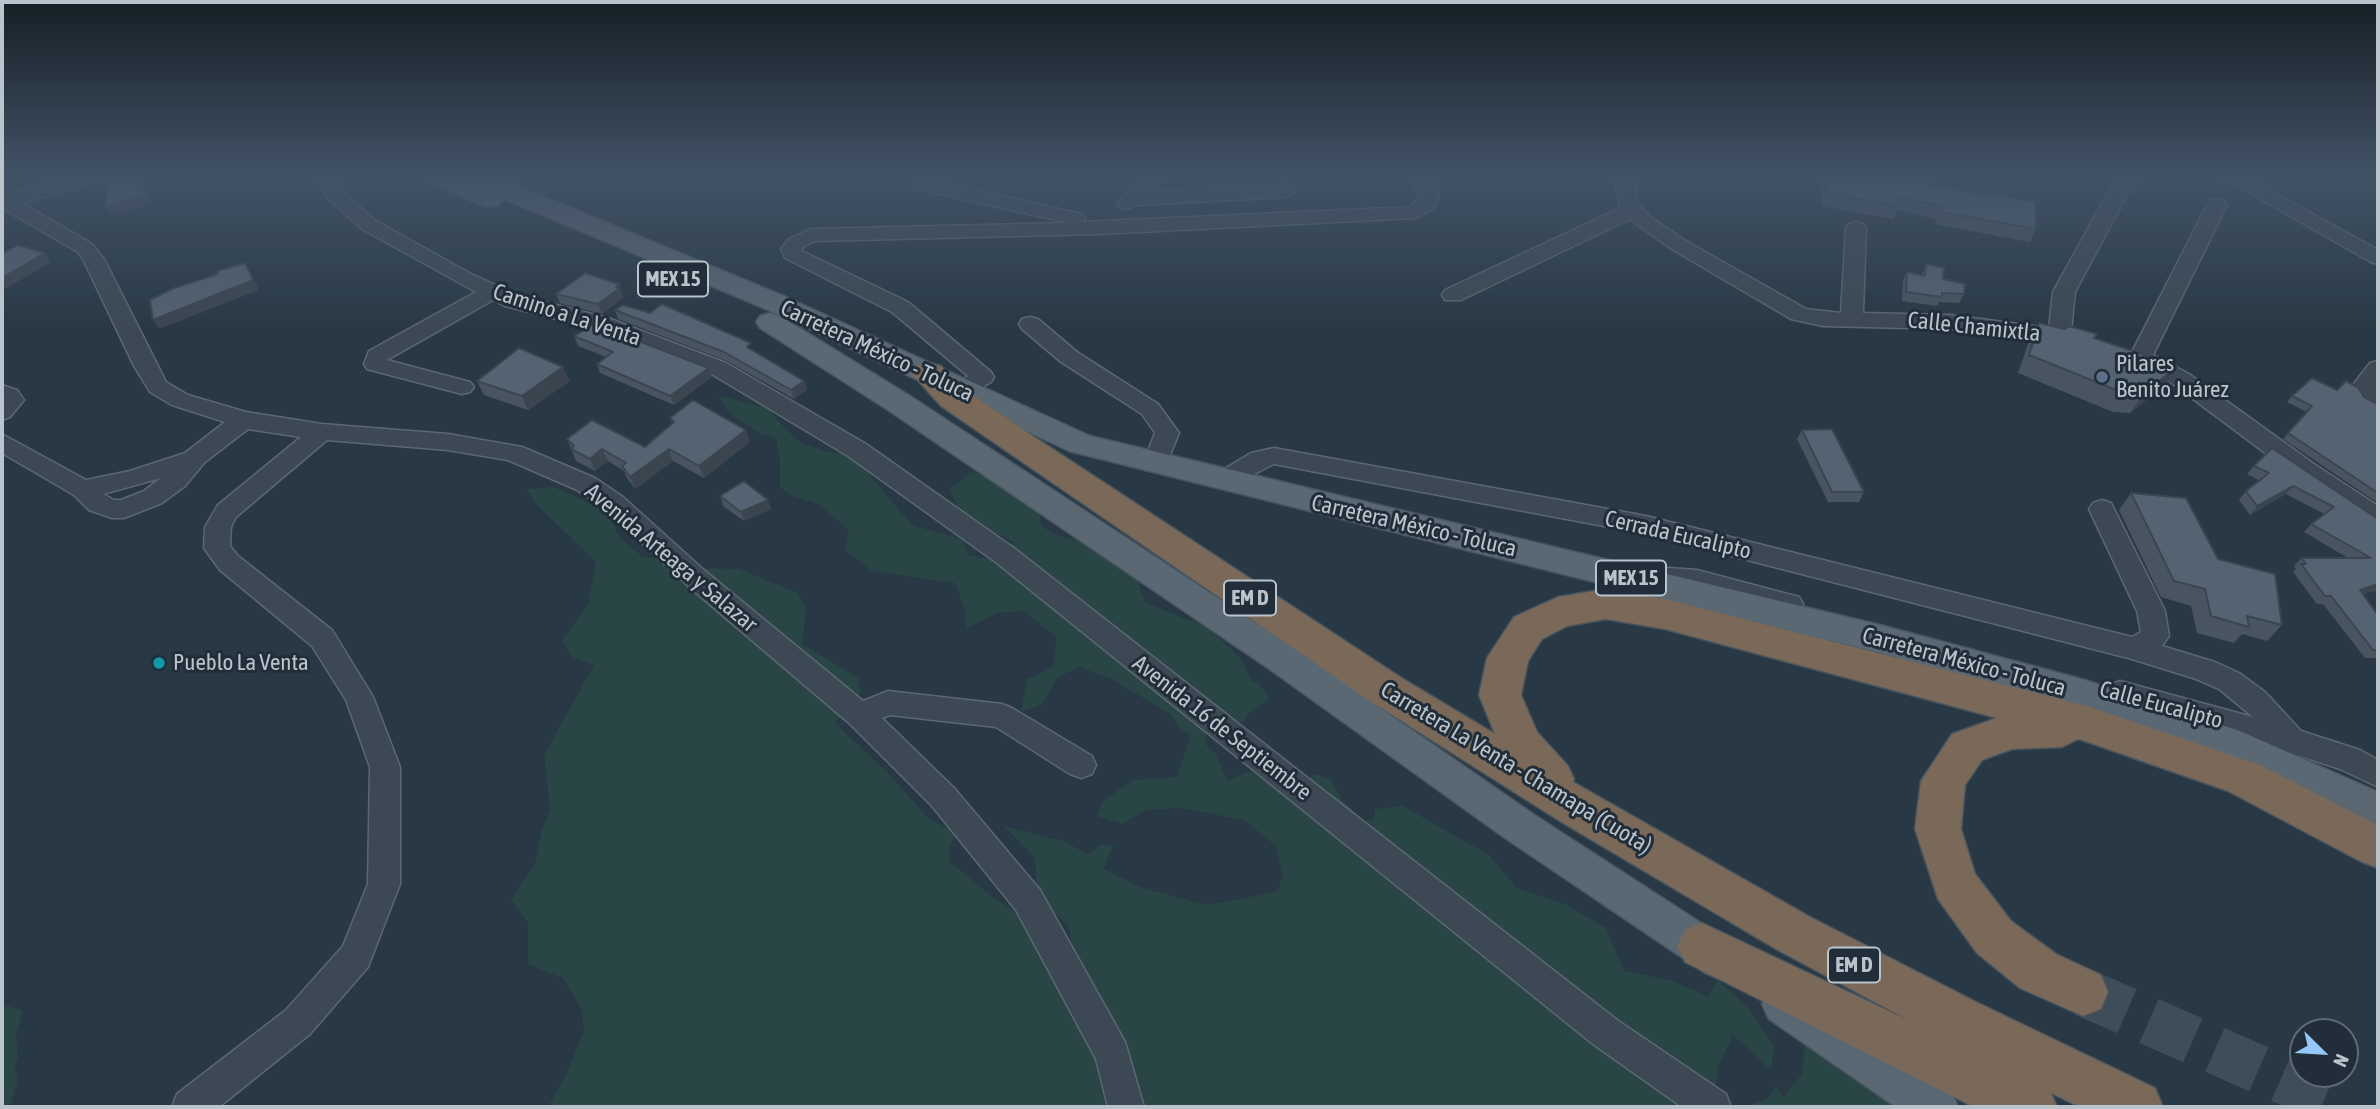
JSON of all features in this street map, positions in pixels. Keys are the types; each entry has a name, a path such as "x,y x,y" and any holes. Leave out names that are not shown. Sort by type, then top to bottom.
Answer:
{"highway":[{"name":"Carretera La Venta - Chamapa (Cuota)","path":"946,382 953,398 1026,449 1385,688 1579,809 1793,933 1958,1020 2136,1107"},
{"path":"1579,809 1520,743 1500,695 1508,658 1528,628 1558,612 1606,604 1678,617 2087,724 2244,778 2378,848"},
{"path":"2083,992 2038,971 1994,937 1955,884 1938,829 1943,781 1967,747 2011,731 2062,729 2130,739"},
{"name":"EM D","path":"1702,946 2030,1107"}],"main road":[{"name":"Carretera México - Toluca","path":"557,228 755,313 817,349 1281,658 1519,826 1702,946 1935,1107"},
{"name":"Carretera México - Toluca","path":"597,228 711,275 946,382 1024,421 1080,444 1880,639 2085,695 2241,747 2378,810"}],"street":[{"name":"Avenida Arteaga y Salazar","path":"51,228 85,248 94,259 145,366 158,387 180,400 244,420 322,432 486,447 513,453 586,484 614,503 696,578 859,715 943,797 1028,900 1112,1054 1126,1107"},
{"name":"Camino a La Venta","path":"374,228 492,292 536,308 600,323 718,368"},
{"path":"946,382 984,377 900,307 792,254 791,249 805,236 811,235 1045,228"},
{"path":"1453,295 1595,228"},
{"name":"Calle Chamixtla","path":"1654,228 1787,309 1811,317 1950,322 2088,341"},
{"path":"1852,319 1856,228"},
{"path":"2059,335 2064,292 2099,228"},
{"path":"2204,228 2132,355 2181,379 2305,470 2378,518"},
{"path":"2323,228 2378,258"},
{"path":"462,387 376,364 377,356 492,292"},
{"path":"1030,324 1069,357 1150,409 1167,433 1155,464"},
{"name":"Avenida 16 de Septiembre","path":"718,368 857,450 1006,556 1605,1032 1713,1107"},
{"path":"2378,368 2364,386 2368,396 2378,402"},
{"path":"2,393 9,395 12,400 2,412"},
{"path":"2,442 83,489 98,504 112,509 124,509 146,500 176,480 196,456 244,420"},
{"path":"190,1107 298,1022 356,956 384,884 386,767 359,697 322,638 229,563 217,548 218,527 227,511 322,432"},
{"name":"Cerrada Eucalipto","path":"1225,480 1260,459 1275,456 1646,524 2132,648 2205,670 2229,681 2255,701 2291,741"},
{"path":"2102,509 2151,611 2155,625 2155,636 2147,643 2132,648"},
{"name":"Calle Eucalipto","path":"1614,573 1697,580 2291,741 2348,759 2378,774"},
{"path":"859,715 888,703 1002,716 1081,765"}],"green space":[{"path":"717,395 770,409 777,420 801,443 828,452 853,455 912,525 963,540 968,555 993,560 994,548 1016,543 962,517 950,489 972,471 1038,500 1041,525 1053,534 1118,553 1133,570 1146,603 1209,628 1240,658 1252,681 1258,683 1270,698 1248,714 1244,722 1231,723 1221,719 1206,732 1206,745 1216,754 1227,780 1251,771 1289,793 1314,774 1331,779 1341,799 1352,809 1354,824 1375,818 1375,809 1403,806 1489,855 1517,888 1565,904 1606,928 1624,971 1670,980 1708,996 1718,980 1747,1006 1774,1046 1771,1070 1733,1035 1718,1067 1715,1091 1704,1094 1703,1107 548,1107 566,1075 584,1031 582,1010 564,979 528,964 528,923 511,900 536,862 541,833 550,809 544,755 594,665 572,657 562,640 588,605 596,562 536,504 527,489 554,487 608,512 619,537 643,557 673,559 698,568 739,569 798,593 806,609 802,644 858,678 861,691 835,723 888,773 928,818 956,833 950,847 949,861 994,898 1022,916 1078,975 1068,924 1038,901 1035,858 1004,826 1063,841 1088,854 1100,845 1113,845 1104,869 1142,888 1207,905 1276,892 1283,877 1276,846 1244,820 1179,808 1146,810 1122,824 1097,816 1103,801 1133,780 1177,777 1191,734 1182,731 1170,714 1110,678 1079,667 1058,677 1042,704 1021,712 1027,679 1053,667 1057,638 1024,611 998,613 967,628 964,607 955,583 872,571 845,550 849,532 838,520 818,504 790,495 780,487 780,459 776,438 759,433 732,415"},
{"path":"2,1004 23,1011 16,1034 18,1057 15,1066 18,1079 10,1107 2,1107"},
{"path":"1817,1032 1931,1107 1744,1107 1767,1099 1776,1087 1783,1097 1802,1074 1805,1045"}],"building":[{"path":"18,245 45,253 2,278 2,254"},
{"path":"245,263 253,280 153,320 150,300 174,288 218,274 217,271"},
{"path":"1926,264 1944,268 1943,279 1965,284 1964,294 1942,293 1942,297 1906,292 1907,272 1925,276"},
{"path":"585,273 619,284 616,287 620,288 598,304 556,294"},
{"path":"662,304 751,343 747,347 804,381 791,390 724,352 615,310 623,305 650,313"},
{"path":"2039,323 2065,329 2069,326 2097,334 2094,338 2178,366 2142,395 2126,394 2029,355"},
{"path":"594,324 709,368 670,396 597,364 613,352 574,336"},
{"path":"519,348 563,367 522,396 477,381"},
{"path":"2312,378 2337,390 2346,381 2358,387 2364,397 2378,404 2378,493 2288,433 2312,406 2292,396"},
{"path":"693,400 746,430 699,466 669,449 630,477 622,466 626,463 602,449 590,459 571,449 574,446 567,439 592,420 645,447 674,422 670,418"},
{"path":"1832,429 1864,492 1832,492 1802,430"},
{"path":"2272,448 2378,519 2378,584 2360,590 2378,615 2378,650 2373,650 2331,596 2325,596 2301,564 2306,564 2302,558 2371,558 2311,524 2334,507 2293,486 2257,506 2246,491 2269,473 2254,466"},
{"path":"744,481 768,500 741,512 720,496"},
{"path":"2131,493 2186,498 2218,559 2275,574 2282,625 2247,616 2249,627 2211,616 2205,589 2174,581"}],"tunnel":[{"path":"2083,992 2345,1107"}],"place":[{"name":"Pilares Benito Juárez","path":"2102,377"},
{"name":"Pueblo La Venta","path":"159,663"}]}
